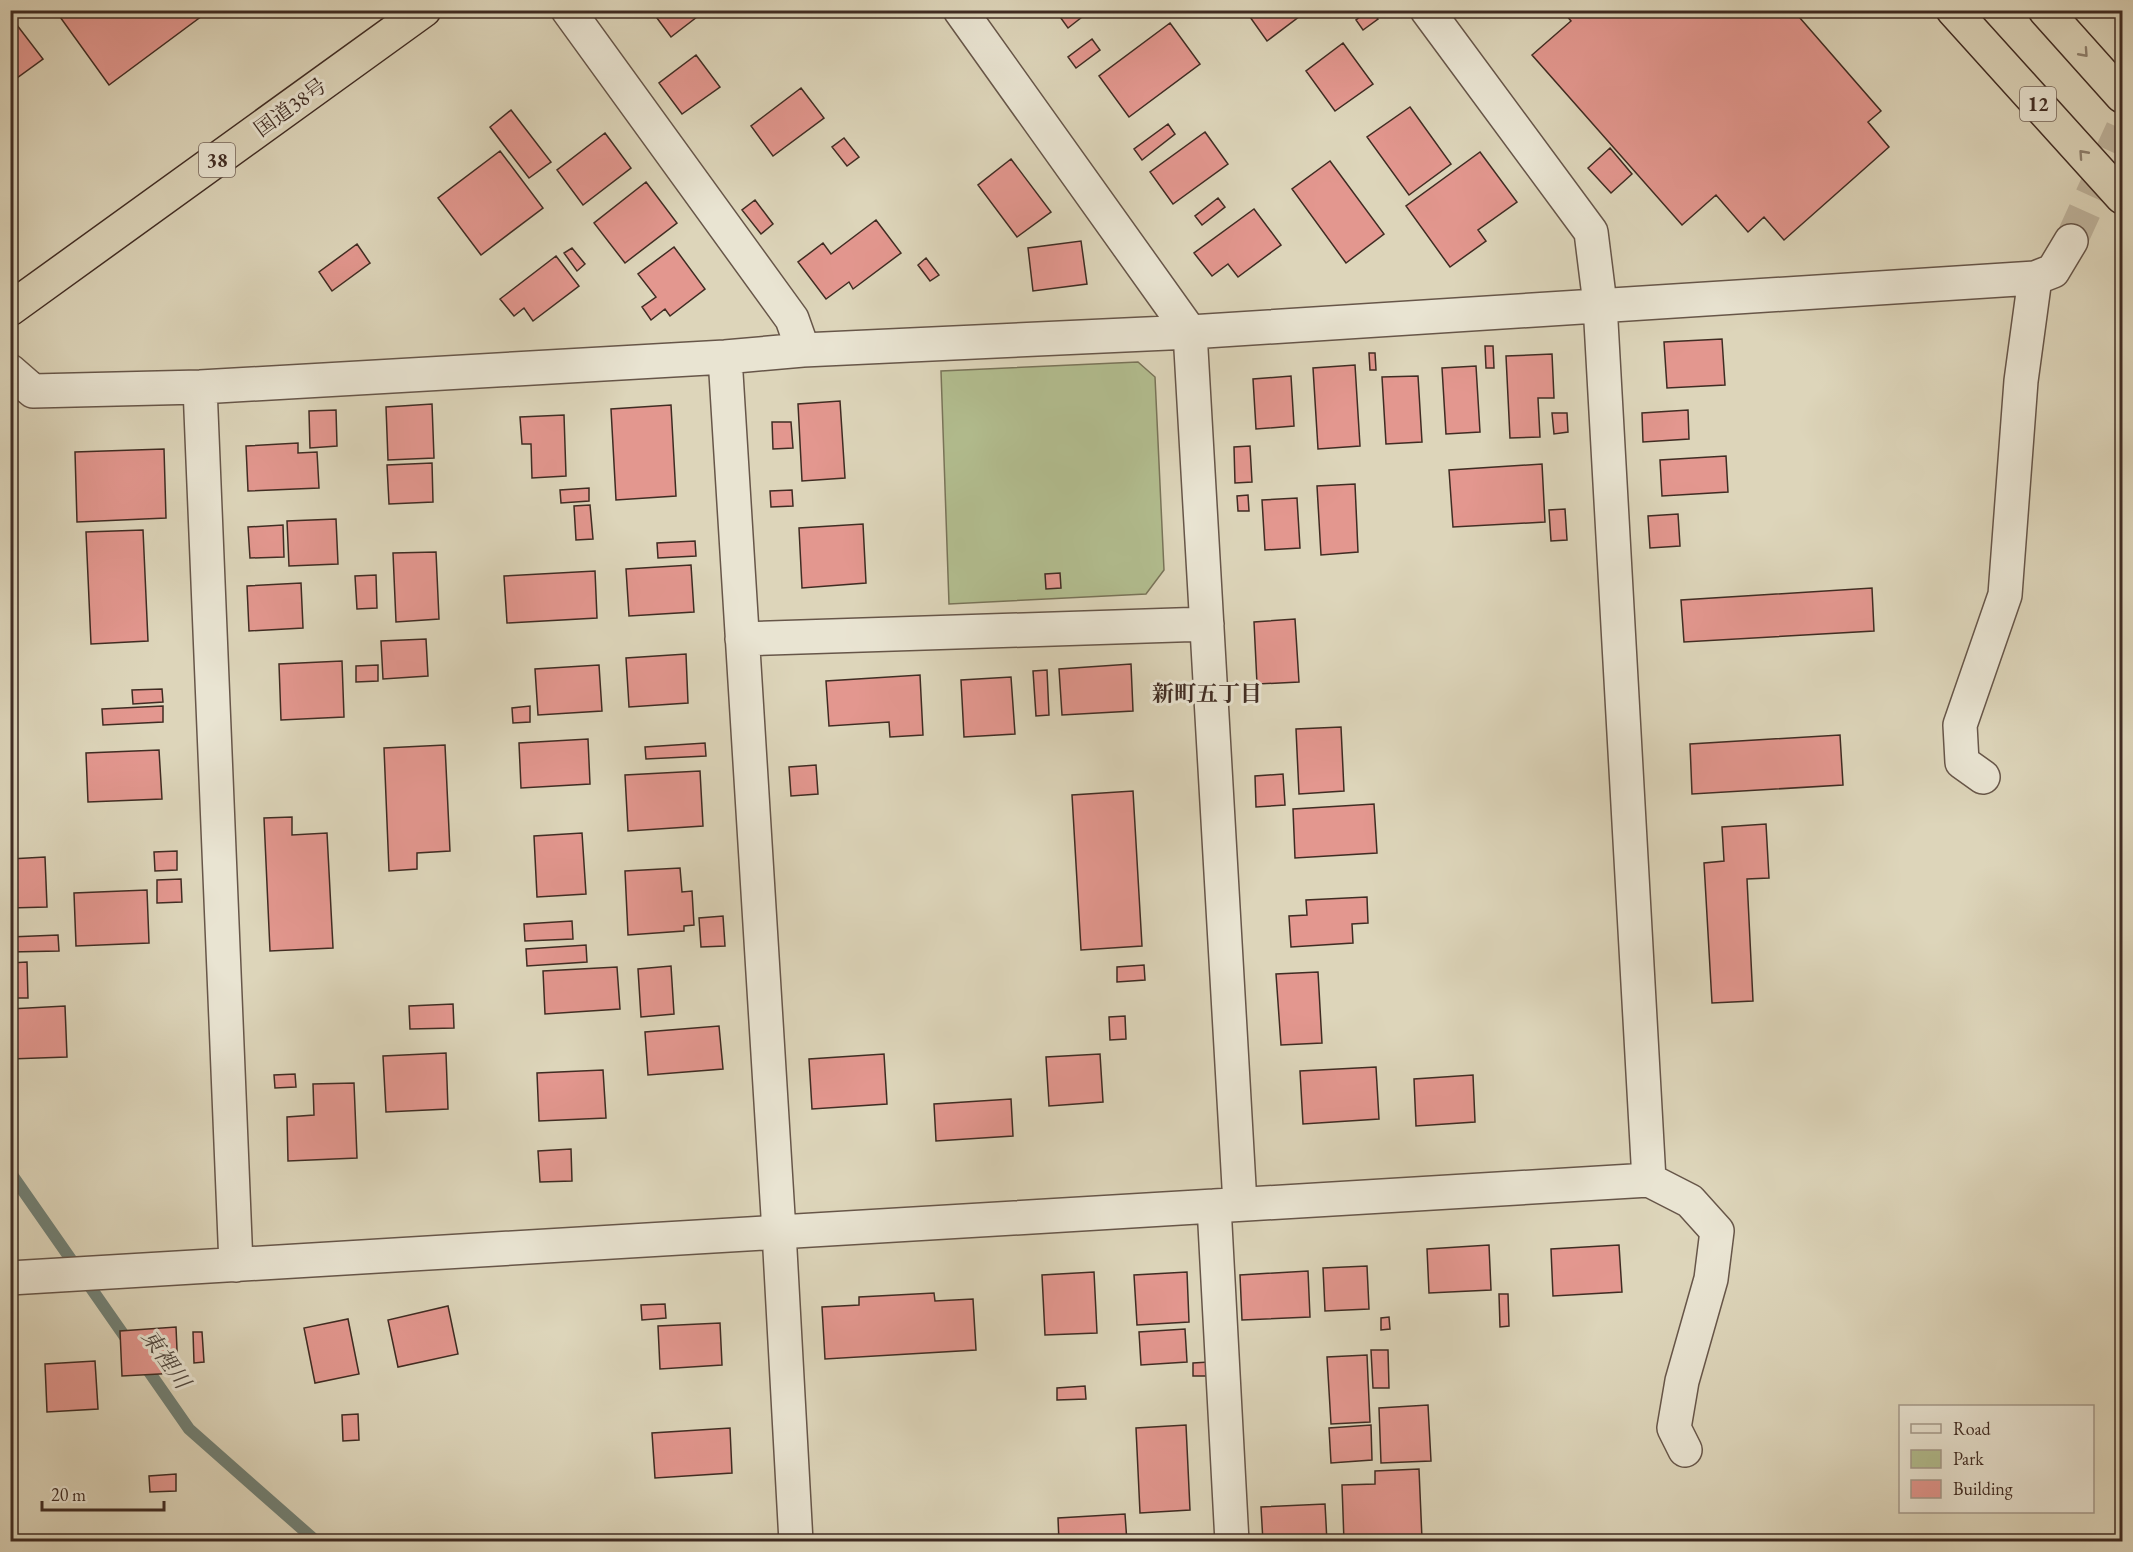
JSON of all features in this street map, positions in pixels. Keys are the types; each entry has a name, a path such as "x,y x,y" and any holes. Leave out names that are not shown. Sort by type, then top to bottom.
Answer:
{"highway":[{"name":"国道38号","path":"10,309 424,10"},
{"name":"12","path":"1953,10 2122,198"},
{"path":"2045,10 2122,96"}],"street":[{"path":"568,10 792,319 803,350"},
{"path":"960,10 1190,332 1207,624 1227,1205 1232,1542"},
{"path":"1427,10 1591,232 1600,304 1649,1180"},
{"path":"10,371 33,391 200,387 725,357 803,350 1190,332 2035,278 2053,271 2072,241"},
{"path":"1983,777 1962,762 1960,725 2005,595 2020,381 2035,278"},
{"path":"725,357 796,1542"},
{"path":"200,387 236,1265"},
{"path":"742,639 1207,624"},
{"path":"10,1278 1649,1180 1690,1201 1717,1231 1711,1279 1682,1381 1674,1428 1685,1450"}],"green space":[{"path":"1138,362 1155,377 1164,570 1146,594 949,604 941,371"}],"building":[{"path":"55,10 210,10 109,85"},
{"path":"651,10 706,10 671,37"},
{"path":"1055,10 1091,10 1068,28"},
{"path":"1245,10 1308,10 1267,41"},
{"path":"1372,10 1378,19 1363,30 1356,20"},
{"path":"1562,10 1793,10 1881,111 1868,122 1889,147 1784,240 1764,217 1748,232 1716,195 1682,225 1532,55 1571,21"},
{"path":"10,16 43,59 10,83"},
{"path":"1170,23 1200,64 1129,117 1099,76"},
{"path":"1092,39 1100,50 1076,68 1068,57"},
{"path":"1343,43 1373,84 1335,111 1306,71"},
{"path":"696,55 720,87 682,114 659,83"},
{"path":"801,88 824,118 773,156 751,126"},
{"path":"1410,107 1451,164 1409,195 1367,137"},
{"path":"511,110 551,162 529,178 490,127"},
{"path":"1168,124 1175,134 1142,160 1134,149"},
{"path":"1205,132 1228,164 1173,204 1150,172"},
{"path":"605,133 631,168 583,205 557,170"},
{"path":"844,138 859,157 847,166 832,147"},
{"path":"1610,148 1632,174 1611,193 1588,168"},
{"path":"500,151 543,208 481,255 438,198"},
{"path":"1480,152 1517,202 1478,230 1486,241 1450,267 1406,206"},
{"path":"1011,159 1051,212 1017,237 978,185"},
{"path":"1330,161 1384,234 1346,263 1292,189"},
{"path":"646,182 677,223 625,263 594,223"},
{"path":"1218,198 1225,207 1202,225 1195,216"},
{"path":"755,200 773,224 761,234 742,210"},
{"path":"1254,209 1281,245 1238,277 1228,264 1212,276 1194,253"},
{"path":"876,220 901,253 853,289 849,282 826,299 798,262 823,243 831,254"},
{"path":"1081,241 1087,284 1033,291 1028,248"},
{"path":"357,244 370,263 332,291 319,272"},
{"path":"674,247 705,289 670,316 665,309 651,320 642,307 656,297 638,274"},
{"path":"572,248 585,264 577,271 564,253"},
{"path":"556,256 579,286 533,321 524,308 514,316 500,299"},
{"path":"926,258 939,275 930,281 918,265"},
{"path":"1722,339 1725,385 1667,388 1664,342"},
{"path":"1485,346 1493,346 1494,368 1486,368"},
{"path":"1369,353 1375,353 1376,370 1370,370"},
{"path":"1552,354 1554,398 1538,398 1540,437 1510,438 1506,356"},
{"path":"1355,365 1360,446 1318,449 1313,368"},
{"path":"1476,366 1480,432 1446,434 1442,368"},
{"path":"1291,376 1294,426 1256,429 1253,379"},
{"path":"1418,376 1422,442 1386,444 1382,377"},
{"path":"840,401 845,478 802,481 798,404"},
{"path":"432,404 434,458 388,460 386,407"},
{"path":"671,405 676,496 616,500 611,409"},
{"path":"336,410 337,446 310,448 309,411"},
{"path":"1688,410 1689,439 1643,442 1642,413"},
{"path":"1552,413 1567,413 1568,432 1554,434"},
{"path":"564,415 566,476 532,478 531,444 522,444 520,417"},
{"path":"772,422 791,422 793,448 773,449"},
{"path":"298,443 298,453 317,452 319,488 248,491 246,446"},
{"path":"1250,446 1252,482 1235,483 1234,447"},
{"path":"164,449 166,518 77,522 75,452"},
{"path":"1726,456 1728,492 1662,496 1660,460"},
{"path":"432,463 433,502 389,504 387,465"},
{"path":"1542,464 1545,522 1453,527 1449,470"},
{"path":"1355,484 1358,552 1321,555 1317,486"},
{"path":"589,488 589,501 561,503 560,490"},
{"path":"792,490 793,506 771,507 770,491"},
{"path":"1248,495 1249,511 1238,511 1237,496"},
{"path":"1297,498 1300,548 1265,550 1262,500"},
{"path":"590,505 593,539 576,540 574,506"},
{"path":"1565,509 1567,540 1551,541 1549,510"},
{"path":"1678,514 1680,546 1650,548 1648,516"},
{"path":"336,519 338,564 289,566 287,521"},
{"path":"863,524 866,583 802,588 799,528"},
{"path":"283,525 284,557 250,558 248,527"},
{"path":"143,530 148,641 91,644 86,532"},
{"path":"695,541 696,556 658,558 657,543"},
{"path":"436,552 439,619 396,622 393,553"},
{"path":"691,565 694,612 629,616 626,569"},
{"path":"595,571 597,618 507,623 504,576"},
{"path":"1060,573 1061,588 1046,589 1045,574"},
{"path":"376,575 377,608 357,609 355,576"},
{"path":"301,583 303,628 249,631 247,586"},
{"path":"1872,588 1874,631 1684,642 1681,600"},
{"path":"1295,619 1299,682 1257,684 1254,622"},
{"path":"426,639 428,676 383,679 381,641"},
{"path":"686,654 688,703 629,707 626,658"},
{"path":"342,661 344,717 281,720 279,664"},
{"path":"1131,664 1133,711 1062,715 1059,669"},
{"path":"378,665 378,681 356,682 356,666"},
{"path":"599,665 602,711 538,715 535,669"},
{"path":"1047,670 1049,715 1036,716 1033,671"},
{"path":"920,675 923,735 890,737 889,722 829,726 826,681"},
{"path":"1011,677 1015,734 964,737 961,680"},
{"path":"162,689 163,702 133,704 132,690"},
{"path":"163,706 163,722 103,725 102,709"},
{"path":"530,706 530,722 513,723 512,708"},
{"path":"1341,727 1344,791 1299,794 1296,729"},
{"path":"1840,735 1843,785 1692,794 1690,744"},
{"path":"588,739 590,784 521,788 519,743"},
{"path":"705,743 706,756 646,759 645,747"},
{"path":"445,745 450,851 417,853 417,869 389,871 384,748"},
{"path":"159,750 162,799 88,802 86,753"},
{"path":"816,765 818,794 791,796 789,767"},
{"path":"700,771 703,826 628,831 625,775"},
{"path":"1283,774 1285,805 1256,807 1255,776"},
{"path":"1133,791 1142,946 1081,950 1072,795"},
{"path":"1374,804 1377,853 1295,858 1293,809"},
{"path":"292,817 292,835 327,833 333,948 270,951 264,818"},
{"path":"1766,824 1769,878 1747,879 1753,1001 1712,1003 1704,863 1724,861 1722,827"},
{"path":"582,833 586,894 537,897 534,836"},
{"path":"177,851 177,870 155,871 154,852"},
{"path":"45,857 47,907 10,908 10,859"},
{"path":"680,868 682,892 692,891 694,925 684,926 684,931 628,935 625,871"},
{"path":"181,879 182,902 157,903 157,880"},
{"path":"147,890 149,943 76,946 74,893"},
{"path":"1367,897 1368,923 1352,924 1353,943 1291,947 1289,916 1307,915 1306,900"},
{"path":"723,916 725,946 701,947 699,918"},
{"path":"572,921 573,939 525,941 524,924"},
{"path":"58,935 59,951 10,952 10,937"},
{"path":"586,945 587,962 527,966 526,949"},
{"path":"27,962 28,998 10,998 10,963"},
{"path":"1144,965 1145,980 1117,982 1117,967"},
{"path":"671,966 674,1014 641,1017 638,969"},
{"path":"617,967 620,1009 545,1014 543,971"},
{"path":"1318,972 1322,1043 1281,1045 1276,974"},
{"path":"453,1004 454,1028 410,1029 409,1006"},
{"path":"65,1006 67,1057 10,1059 10,1009"},
{"path":"1125,1016 1126,1039 1110,1040 1109,1017"},
{"path":"719,1026 723,1069 648,1075 645,1032"},
{"path":"446,1053 448,1109 386,1112 383,1056"},
{"path":"884,1054 887,1104 812,1109 809,1059"},
{"path":"1100,1054 1103,1102 1049,1106 1046,1057"},
{"path":"1376,1067 1379,1119 1303,1124 1300,1071"},
{"path":"603,1070 606,1118 539,1121 537,1073"},
{"path":"295,1074 296,1087 275,1088 274,1075"},
{"path":"1473,1075 1475,1122 1416,1126 1414,1079"},
{"path":"354,1083 357,1158 288,1161 287,1117 314,1115 313,1084"},
{"path":"1011,1099 1013,1136 936,1141 934,1104"},
{"path":"571,1149 572,1181 540,1182 538,1151"},
{"path":"1489,1245 1491,1290 1429,1293 1427,1249"},
{"path":"1619,1245 1622,1292 1553,1296 1551,1249"},
{"path":"1367,1266 1369,1309 1325,1311 1323,1268"},
{"path":"1308,1271 1310,1317 1242,1320 1240,1275"},
{"path":"1094,1272 1097,1333 1045,1335 1042,1275"},
{"path":"1187,1272 1189,1322 1137,1325 1134,1275"},
{"path":"934,1293 935,1301 973,1299 976,1350 825,1359 822,1307 859,1305 859,1297"},
{"path":"1499,1294 1508,1294 1509,1326 1500,1327"},
{"path":"665,1304 666,1318 642,1320 641,1305"},
{"path":"448,1306 458,1354 398,1367 388,1320"},
{"path":"1389,1317 1390,1329 1381,1330 1381,1318"},
{"path":"348,1319 359,1374 315,1383 304,1328"},
{"path":"720,1323 722,1365 660,1369 658,1326"},
{"path":"176,1327 178,1373 122,1376 120,1331"},
{"path":"1185,1329 1187,1362 1141,1365 1139,1332"},
{"path":"193,1332 202,1332 204,1362 194,1363"},
{"path":"10,1341 13,1341 15,1385 10,1385"},
{"path":"1371,1350 1388,1350 1389,1388 1373,1388"},
{"path":"1367,1355 1370,1422 1331,1424 1327,1357"},
{"path":"95,1361 98,1409 47,1412 45,1364"},
{"path":"1209,1362 1209,1376 1193,1376 1193,1363"},
{"path":"1085,1386 1086,1399 1057,1400 1057,1388"},
{"path":"1428,1405 1431,1461 1381,1463 1379,1408"},
{"path":"358,1414 359,1440 343,1441 342,1415"},
{"path":"1186,1425 1190,1510 1140,1513 1136,1428"},
{"path":"1371,1425 1372,1460 1331,1463 1329,1428"},
{"path":"730,1428 732,1473 655,1478 652,1433"},
{"path":"1419,1469 1422,1539 1344,1542 1342,1485 1375,1484 1375,1471"},
{"path":"176,1474 176,1491 150,1492 149,1476"},
{"path":"1325,1504 1327,1542 1263,1542 1261,1507"},
{"path":"1125,1514 1127,1542 1059,1542 1058,1518"},
{"path":"913,1538 913,1542 855,1542"}],"waterway":[{"name":"東裡川","path":"10,1172 130,1344"},
{"name":"東裡川","path":"143,1363 189,1429 317,1542"}],"tunnel":[{"path":"2071,241 2122,129"}],"district":[{"name":"新町五丁目","path":"1207,693"}]}
